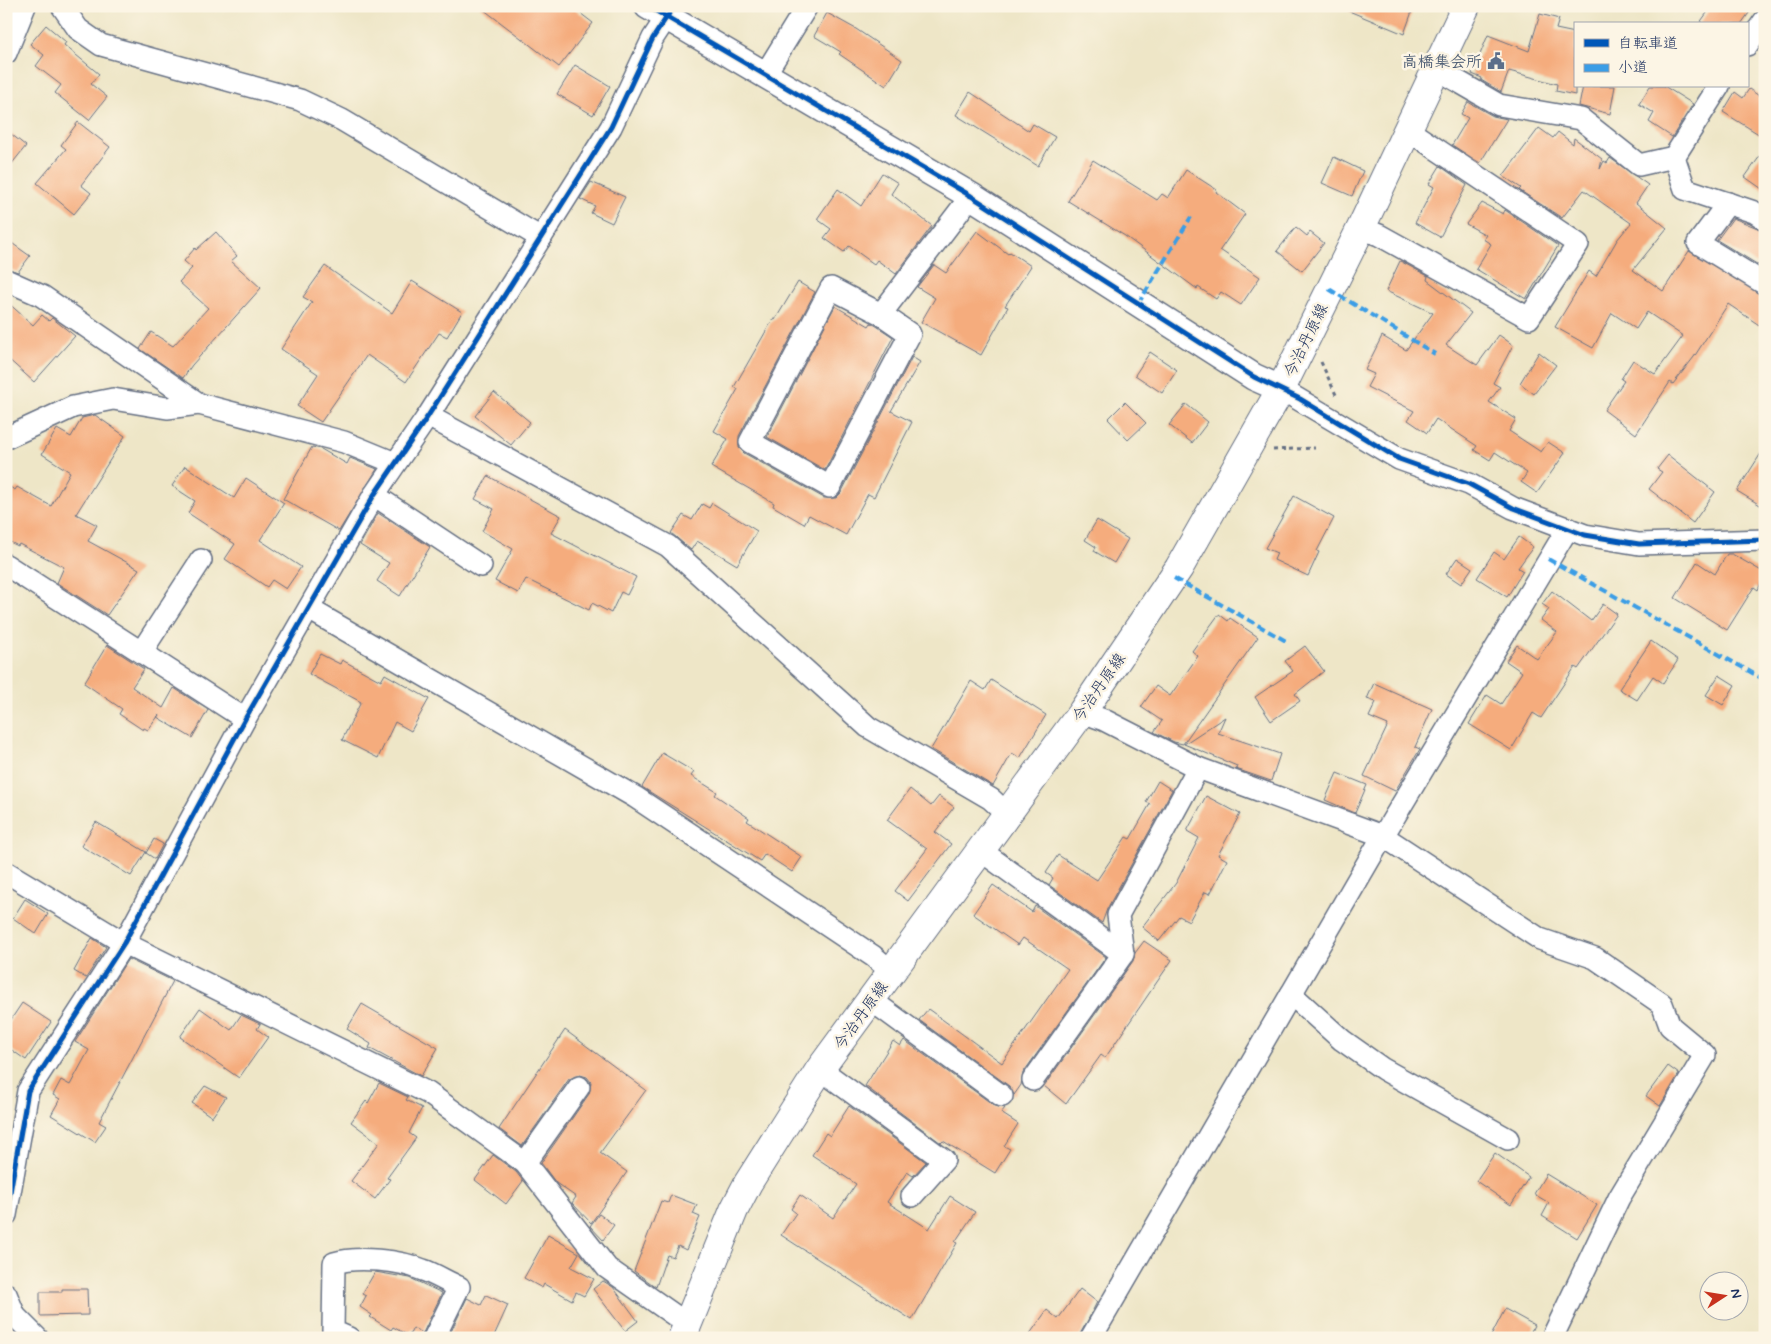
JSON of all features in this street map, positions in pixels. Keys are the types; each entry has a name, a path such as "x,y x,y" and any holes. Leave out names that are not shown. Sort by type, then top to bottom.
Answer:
{"main road":[{"name":"今治丹原線","path":"684,1331 734,1210 748,1183 820,1069 1082,712 1174,578 1281,389 1361,228 1408,130 1435,68 1466,6"}],"street":[{"path":"6,53 25,6"},
{"path":"62,6 78,29 102,45 300,100 342,120 541,238"},
{"path":"764,76 807,6"},
{"path":"6,1215 28,1090 124,943 245,719 374,495 428,416 611,127 653,38 664,10 764,76 971,196 1211,350 1399,459 1468,484 1513,508 1585,535 1639,544 1765,540"},
{"path":"1748,44 1765,20"},
{"path":"1435,68 1500,105 1581,119 1639,165 1674,158 1718,88"},
{"path":"1361,228 1379,235 1529,318 1578,244 1408,130"},
{"path":"1674,158 1685,189 1754,212 1765,220"},
{"path":"881,314 971,196"},
{"path":"1728,203 1698,242 1765,284"},
{"path":"6,280 42,296 198,404 344,442 395,463"},
{"path":"831,288 881,314 910,334 830,488 750,442 831,288"},
{"path":"6,438 74,407 113,399 167,408 198,404"},
{"path":"428,416 668,546 868,727 991,799 1008,814"},
{"path":"374,495 481,566"},
{"path":"1091,1338 1383,836 1568,528"},
{"path":"142,651 201,560"},
{"path":"6,564 245,719"},
{"path":"308,609 635,798 873,956 891,971"},
{"path":"1082,712 1104,720 1198,768 1383,836 1540,939 1595,958 1662,1004 1670,1026 1705,1055 1619,1198 1552,1338"},
{"path":"1033,1080 1123,954 1118,914 1198,768"},
{"path":"980,850 1123,954"},
{"path":"6,872 124,943 428,1093 525,1163 607,1268 684,1331"},
{"path":"1291,994 1342,1040 1383,1069 1508,1139"},
{"path":"871,1000 1002,1096"},
{"path":"820,1069 944,1160 912,1196"},
{"path":"525,1163 579,1087"},
{"path":"349,1338 333,1331 334,1263 350,1258 380,1261 422,1269 459,1288 434,1338"},
{"path":"6,1294 15,1316 37,1338"}],"path":[{"path":"1319,357 1340,405"},
{"path":"1270,450 1315,448"}],"building":[{"path":"479,6 571,6 593,23 559,67"},
{"path":"1337,6 1414,6 1404,34"},
{"path":"1712,6 1754,6 1742,22 1700,22"},
{"path":"827,13 856,29 902,60 886,86 839,54 841,52 814,36"},
{"path":"1540,14 1559,19 1556,29 1574,33 1575,95 1556,91 1557,84 1509,71 1501,92 1481,80 1482,78 1472,74 1488,35 1529,51"},
{"path":"46,25 66,42 64,45 99,74 91,84 107,97 89,120 55,93 61,85 36,66 44,55 30,44"},
{"path":"575,65 610,86 593,115 557,94"},
{"path":"1583,88 1615,88 1610,114 1579,106"},
{"path":"1649,88 1667,88 1693,104 1672,137 1649,122 1654,113 1639,104"},
{"path":"1749,89 1765,100 1765,138 1723,112 1735,92 1743,98"},
{"path":"970,92 1029,131 1033,124 1055,137 1038,166 956,115"},
{"path":"1468,102 1493,116 1507,119 1480,163 1452,145 1468,118 1461,114"},
{"path":"78,122 110,147 81,185 91,193 74,214 37,183 66,149 61,145"},
{"path":"1539,128 1553,138 1558,132 1573,144 1574,138 1602,159 1600,169 1604,161 1607,163 1610,158 1648,185 1636,203 1667,228 1633,270 1663,291 1689,251 1765,296 1765,329 1728,304 1694,357 1673,384 1670,382 1636,434 1604,410 1624,381 1621,379 1633,360 1655,374 1683,336 1647,312 1636,329 1612,313 1593,348 1555,327 1589,271 1596,276 1617,240 1631,223 1584,190 1562,218 1519,190 1521,188 1503,176"},
{"path":"6,130 26,146 6,171"},
{"path":"1765,149 1765,191 1745,177"},
{"path":"1334,157 1363,171 1352,196 1322,183"},
{"path":"1093,160 1157,200 1162,194 1168,198 1186,170 1217,190 1216,192 1245,214 1220,250 1260,277 1241,305 1221,292 1216,299 1198,287 1197,289 1125,236 1068,201"},
{"path":"1440,166 1467,185 1440,237 1415,223 1434,187 1429,184"},
{"path":"882,173 898,183 891,194 932,226 896,274 877,260 874,264 849,246 844,252 824,238 831,229 817,219 838,189 861,206"},
{"path":"591,182 625,197 612,223 591,213 595,206 580,199"},
{"path":"1482,203 1503,214 1505,210 1558,246 1526,299 1476,269 1491,244 1483,239 1486,235 1466,224"},
{"path":"1733,218 1765,231 1765,269 1717,240"},
{"path":"1296,227 1307,236 1310,232 1324,243 1302,271 1277,251"},
{"path":"977,231 1008,254 1010,252 1031,266 1005,306 1008,307 981,355 921,322 935,298 917,287 934,265 946,273"},
{"path":"216,232 237,256 231,261 261,288 192,365 183,378 140,349 151,332 173,346 208,308 179,282 192,268 184,261 195,248 196,250"},
{"path":"6,239 30,256 18,272 6,268"},
{"path":"1400,261 1428,276 1427,280 1471,313 1446,345 1477,365 1499,335 1513,345 1493,383 1500,387 1489,402 1516,419 1509,431 1541,452 1548,442 1565,453 1537,493 1521,482 1527,473 1495,452 1490,460 1474,450 1477,446 1436,419 1427,433 1408,420 1414,411 1367,387 1374,374 1365,370 1382,336 1406,350 1433,313 1386,291"},
{"path":"325,266 392,313 412,281 462,312 447,337 439,333 406,382 367,355 321,422 297,406 318,374 281,349 312,302 303,297"},
{"path":"798,282 815,292 739,436 739,448 744,453 824,498 836,498 841,493 912,357 920,362 891,411 912,422 874,497 868,494 846,535 809,515 804,524 773,506 774,503 711,467 728,439 714,431 738,389 734,387 773,319 775,320"},
{"path":"6,301 33,325 42,315 49,321 52,318 75,336 34,382 6,357"},
{"path":"835,306 869,326 871,323 875,325 893,337 825,470 767,437"},
{"path":"1150,352 1177,370 1162,393 1135,375"},
{"path":"1539,352 1556,365 1534,394 1520,383"},
{"path":"494,392 530,422 511,445 475,416"},
{"path":"1125,402 1146,423 1128,440 1108,419"},
{"path":"1186,404 1208,422 1192,443 1169,425"},
{"path":"95,415 125,436 76,514 97,525 88,541 139,569 107,615 57,583 64,567 19,544 18,546 6,540 6,485 15,490 17,487 51,506 70,472 42,454 57,429 71,437 82,418"},
{"path":"312,447 321,449 347,464 350,458 377,469 339,531 283,499"},
{"path":"1765,447 1765,508 1737,491"},
{"path":"1668,455 1715,492 1693,523 1649,489 1662,472 1657,469"},
{"path":"185,466 234,498 246,478 284,503 260,540 301,567 286,589 272,580 267,587 225,559 235,544 188,513 195,501 172,486"},
{"path":"488,476 561,516 551,533 636,577 627,595 621,592 611,613 592,603 589,610 526,579 518,593 495,581 513,549 482,531 494,509 475,499"},
{"path":"1294,496 1334,518 1317,551 1319,552 1308,576 1274,560 1277,553 1265,548"},
{"path":"712,503 757,531 737,565 697,541 691,550 671,533 683,515 692,520 702,504 709,508"},
{"path":"378,513 430,547 400,596 377,581 389,563 360,545"},
{"path":"1097,520 1128,539 1114,563 1094,551 1096,547 1085,540"},
{"path":"1519,537 1533,547 1518,568 1523,571 1507,597 1477,578 1494,552 1504,559"},
{"path":"1727,554 1732,554 1765,573 1758,590 1754,587 1727,630 1675,598 1697,562 1715,574"},
{"path":"1457,558 1472,568 1461,584 1446,574"},
{"path":"1552,591 1591,621 1603,604 1617,614 1578,669 1575,667 1541,718 1533,713 1511,750 1469,724 1487,695 1501,704 1522,672 1506,661 1517,645 1537,659 1557,632 1541,620 1549,609 1542,604"},
{"path":"1219,614 1228,621 1230,618 1258,637 1183,744 1174,742 1154,732 1162,721 1141,707 1156,686 1170,696 1198,656 1192,651"},
{"path":"1651,641 1678,660 1663,683 1653,676 1637,700 1619,689"},
{"path":"107,645 144,669 132,687 163,708 174,688 208,710 192,738 157,717 148,730 144,728 143,730 119,714 122,709 84,683"},
{"path":"1305,646 1324,671 1295,694 1300,701 1271,721 1255,697 1293,671 1285,661"},
{"path":"320,654 340,664 342,660 381,681 385,674 429,699 411,731 395,722 378,758 342,740 361,702 309,674"},
{"path":"1719,675 1735,685 1723,705 1706,695"},
{"path":"991,680 1046,715 1020,758 1012,753 993,786 931,749 971,681 985,690"},
{"path":"1374,683 1432,709 1415,747 1420,749 1395,791 1364,776 1388,725 1369,717 1376,702 1367,699"},
{"path":"1225,717 1218,733 1280,754 1271,781 1236,769 1237,766 1184,744"},
{"path":"662,753 694,772 691,776 717,792 715,795 749,818 747,821 802,857 792,872 765,854 760,861 642,787"},
{"path":"1337,773 1367,785 1355,813 1325,800"},
{"path":"1158,781 1172,790 1107,909 1102,923 1049,885 1053,878 1046,873 1058,855 1097,880 1126,837 1130,839 1150,804 1146,802"},
{"path":"910,789 931,806 939,796 954,807 935,832 951,844 908,901 895,891 927,849 887,820"},
{"path":"1206,796 1240,814 1218,855 1227,860 1210,894 1205,892 1189,921 1179,916 1159,941 1142,927 1176,883 1199,838 1187,831"},
{"path":"96,822 146,852 131,876 81,846"},
{"path":"154,839 163,844 155,859 146,853"},
{"path":"993,885 1032,912 1035,906 1106,957 1023,1073 1021,1085 1014,1095 1009,1086 919,1020 928,1009 1002,1063 1068,969 1023,938 1018,945 973,914"},
{"path":"25,899 48,914 36,934 13,918"},
{"path":"92,938 106,947 86,978 74,971"},
{"path":"1144,941 1172,960 1105,1058 1101,1055 1066,1104 1044,1086 1133,961 1135,953"},
{"path":"128,959 173,981 99,1122 106,1126 95,1142 51,1115 60,1099 53,1095 61,1080 70,1085 89,1050 75,1042"},
{"path":"22,1003 51,1022 26,1060 6,1046 6,1027"},
{"path":"362,1004 438,1048 421,1076 369,1048 371,1044 347,1029"},
{"path":"200,1008 231,1030 241,1015 260,1024 257,1029 268,1037 239,1078 180,1037"},
{"path":"565,1030 646,1090 600,1153 627,1172 591,1223 572,1203 576,1197 556,1183 541,1163 589,1094 591,1082 587,1077 580,1075 569,1079 522,1146 499,1129"},
{"path":"904,1040 995,1106 1005,1108 1001,1113 1018,1124 1004,1146 1010,1149 995,1173 943,1141 941,1143 865,1086 893,1041 900,1046"},
{"path":"1668,1066 1679,1074 1660,1106 1646,1096"},
{"path":"379,1083 408,1097 406,1100 422,1108 409,1133 416,1138 387,1178 390,1179 375,1199 351,1181 379,1143 351,1122 366,1101 368,1103"},
{"path":"205,1086 226,1097 212,1117 192,1103"},
{"path":"849,1106 926,1162 913,1176 907,1172 887,1202 929,1229 950,1196 975,1212 955,1242 957,1243 912,1320 781,1235 796,1213 791,1209 800,1195 833,1218 856,1184 812,1155 826,1133 830,1136"},
{"path":"1495,1153 1529,1177 1511,1205 1476,1181"},
{"path":"493,1155 516,1172 523,1181 506,1204 475,1180"},
{"path":"1546,1174 1597,1205 1577,1238 1542,1216 1549,1203 1534,1194"},
{"path":"671,1195 697,1205 693,1214 700,1217 686,1250 678,1246 673,1257 667,1255 656,1287 634,1271 661,1201 668,1203"},
{"path":"599,1214 614,1225 603,1240 590,1226"},
{"path":"548,1235 579,1253 571,1267 594,1279 584,1296 576,1292 572,1300 544,1284 542,1288 524,1278"},
{"path":"375,1272 410,1278 442,1293 423,1333 413,1328 409,1336 393,1327 391,1330 370,1317 372,1315 360,1307 366,1296 362,1294"},
{"path":"603,1281 613,1287 638,1321 625,1331 593,1289"},
{"path":"62,1289 87,1289 88,1315 40,1316 40,1292 62,1292"},
{"path":"1080,1289 1097,1302 1079,1338 1027,1338 1047,1310 1058,1319"},
{"path":"486,1295 508,1305 493,1338 448,1338 467,1298 481,1305"},
{"path":"1505,1309 1534,1325 1528,1338 1490,1338"}],"marked path":[{"path":"1138,304 1191,217"},
{"path":"1329,289 1435,354"},
{"path":"1548,559 1765,680"},
{"path":"1174,578 1286,641"}],"cycle path":[{"path":"648,6 971,196 1254,377 1300,399 1399,459 1469,484 1513,508 1585,535 1639,544 1765,540"},
{"path":"6,1215 28,1091 124,943 245,719 374,495 428,416 611,127 653,38 674,6"}],"place":[{"name":"高橋集会所","path":"1496,61"}]}
